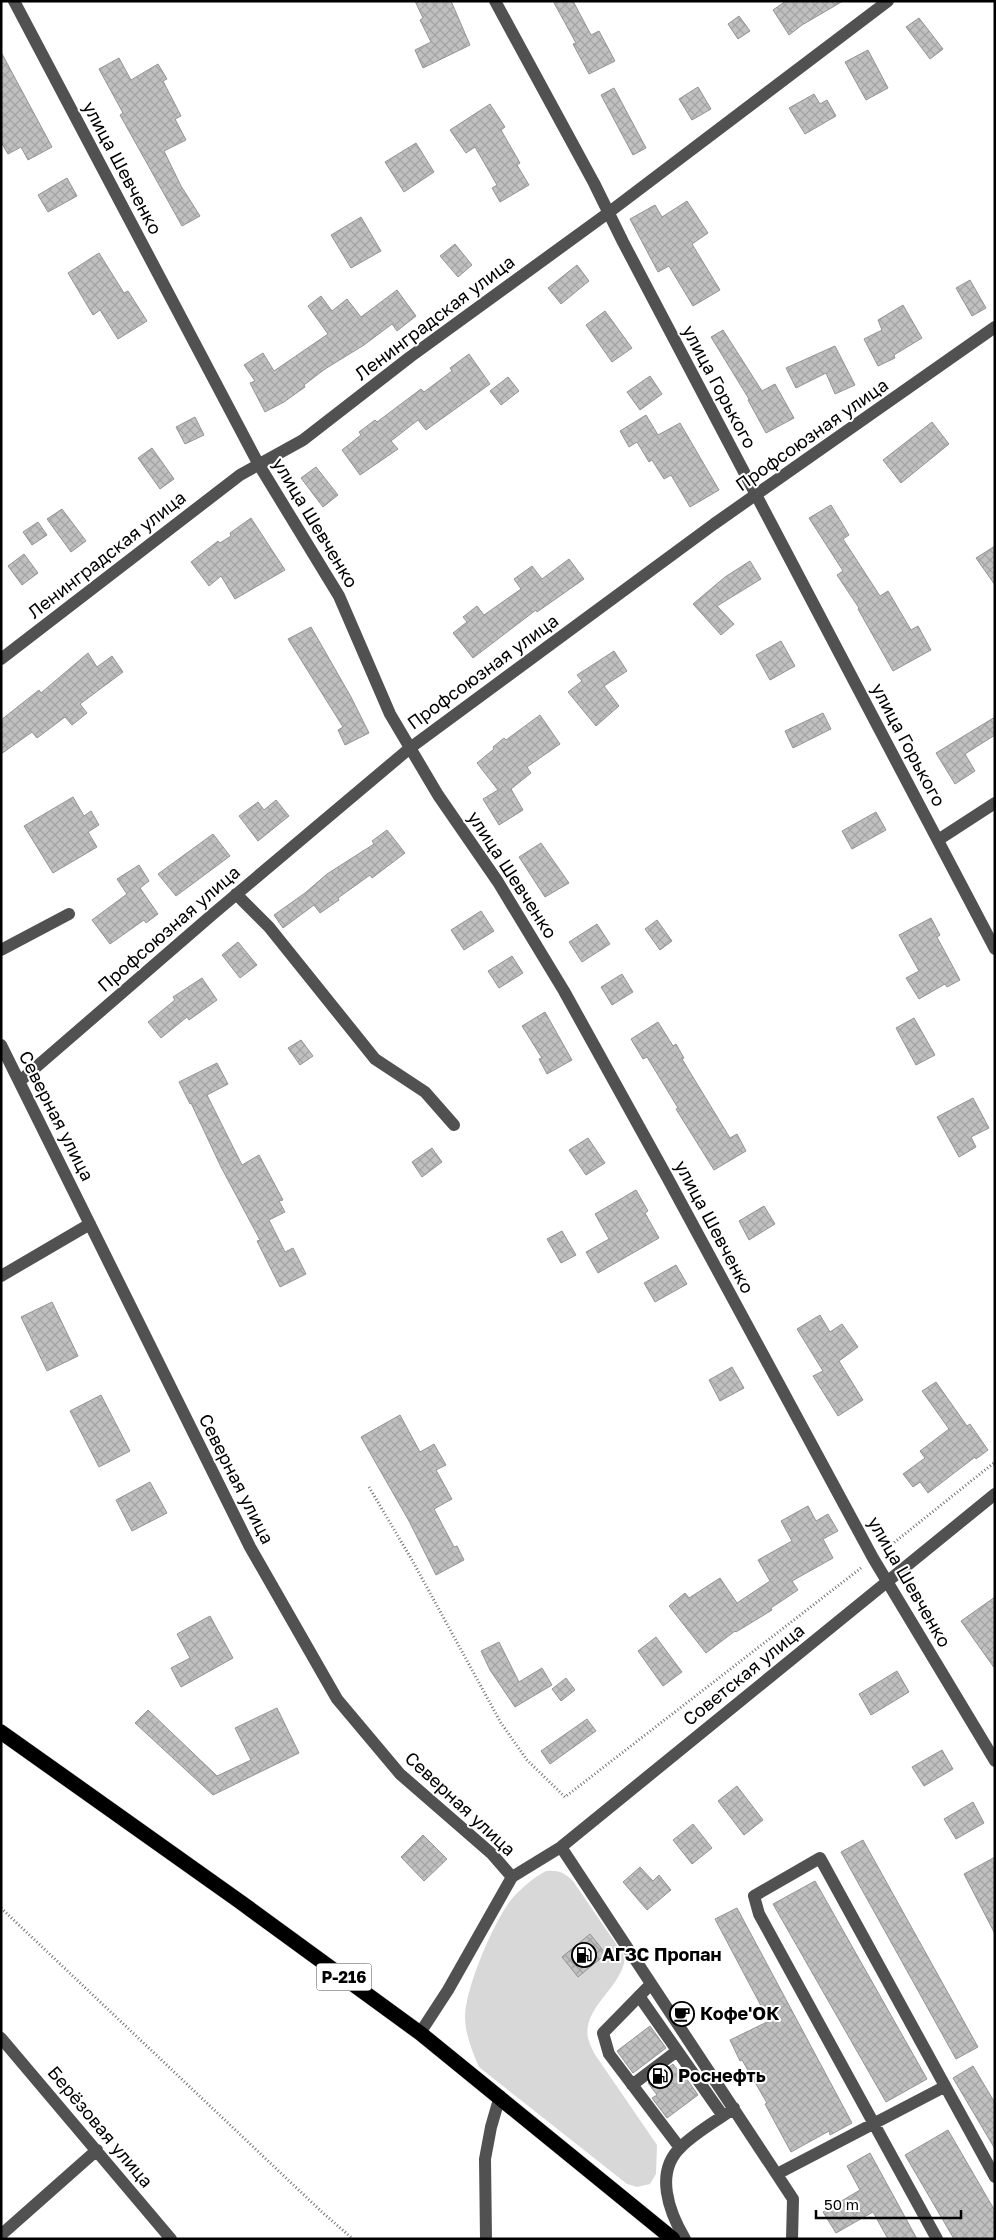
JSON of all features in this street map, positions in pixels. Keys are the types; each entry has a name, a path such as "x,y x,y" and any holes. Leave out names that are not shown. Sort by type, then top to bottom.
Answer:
{"highway":[{"name":"Р-216","path":"1,1732 239,1900 420,2033 500,2096 673,2239"}],"street":[{"name":"улица Шевченко","path":"14,1 259,465 339,596 390,714 438,795 498,882 564,991 886,1581 995,1761"},
{"name":"улица Горького","path":"495,1 594,183 608,213 995,949"},
{"name":"Ленинградская улица","path":"1,659 240,475 303,440 410,357 608,213 888,1"},
{"name":"Профсоюзная улица","path":"20,1081 236,894 410,748 714,524 995,327"},
{"path":"938,840 995,803"},
{"path":"236,894 270,927 375,1059 425,1092 454,1124"},
{"path":"1,950 69,914"},
{"name":"Северная улица","path":"1,1045 250,1547 337,1699 400,1774 492,1854 512,1877"},
{"path":"1,1276 90,1224"},
{"name":"Советская улица","path":"512,1877 561,1847 995,1494"},
{"path":"561,1847 793,2199 792,2239"},
{"path":"937,2239 758,1914 754,1896 820,1858 995,2177"},
{"path":"420,2033 448,1990 512,1877"},
{"path":"651,1984 603,2033 609,2054 680,2148"},
{"path":"639,1996 723,2116"},
{"name":"Берёзовая улица","path":"1,2038 171,2239"},
{"path":"632,2085 677,2051"},
{"path":"777,2174 944,2087"},
{"path":"486,2239 485,2159 491,2127 500,2096"},
{"path":"685,2239 672,2217 666,2188 668,2169 680,2148 734,2108"},
{"path":"1,2235 97,2150"}],"path":[{"path":"369,1487 412,1560 501,1723 527,1760 565,1797 995,1462"},
{"path":"1,1908 323,2213 353,2239"}],"shaded area":[{"path":"546,1871 561,1872 573,1881 625,1957 623,1968 618,1978 591,2016 588,2038 594,2053 657,2145 656,2174 650,2184 637,2187 627,2184 479,2067 469,2042 465,2023 467,2004 475,1973 489,1939 511,1900 527,1884"}],"building":[{"path":"415,1 451,1 470,45 423,68 415,50 431,42 420,20 423,18"},
{"path":"553,1 573,1 591,35 599,31 615,61 589,74 573,44 576,43"},
{"path":"786,1 843,1 802,25 789,35 773,10"},
{"path":"739,16 750,31 738,39 728,24"},
{"path":"919,18 943,49 930,59 906,27"},
{"path":"868,50 888,88 866,100 845,62"},
{"path":"1,52 52,147 28,160 21,147 8,154 1,142"},
{"path":"119,58 131,80 158,64 167,79 163,81 181,116 175,119 186,140 164,151 181,186 200,216 182,226 120,115 123,113 99,69"},
{"path":"698,87 711,109 692,120 679,99"},
{"path":"614,88 646,148 633,155 601,95"},
{"path":"814,94 820,104 827,100 836,116 805,134 789,108"},
{"path":"490,104 505,127 501,130 520,163 517,165 529,185 500,202 492,188 497,185 475,147 466,153 450,130"},
{"path":"416,143 434,172 404,192 385,162"},
{"path":"67,178 77,196 48,212 38,195"},
{"path":"687,201 708,233 692,244 720,290 693,306 669,266 658,272 630,219 655,205 662,217"},
{"path":"361,217 381,251 351,268 331,235"},
{"path":"455,244 472,265 458,277 440,256"},
{"path":"99,253 124,293 128,291 147,321 118,339 100,310 93,315 68,273"},
{"path":"577,265 589,281 561,304 548,288"},
{"path":"970,280 986,308 972,316 956,288"},
{"path":"397,290 416,316 397,331 392,324 364,345 325,369 284,402 265,412 250,383 255,381 244,365 263,353 274,371 328,334 308,306 321,296 332,311 347,299 361,317"},
{"path":"903,305 922,338 894,355 895,358 878,366 864,339 882,330 878,320"},
{"path":"605,311 632,348 612,362 586,325"},
{"path":"723,330 762,391 775,384 794,418 766,433 749,399 711,337"},
{"path":"835,346 855,385 835,394 826,373 796,388 786,368"},
{"path":"469,354 490,384 426,430 418,420 391,441 398,449 360,475 342,450 361,435 359,432 375,420 377,422 421,389 424,392 452,371 450,368"},
{"path":"650,376 662,394 640,410 627,392"},
{"path":"508,377 519,391 501,405 490,391"},
{"path":"646,415 658,435 680,423 719,490 690,507 671,475 664,479 652,460 649,462 637,442 629,447 620,431"},
{"path":"195,417 204,435 185,444 176,427"},
{"path":"932,422 949,444 901,483 883,460"},
{"path":"152,448 174,479 160,489 138,458"},
{"path":"316,467 338,495 323,507 301,478"},
{"path":"831,505 849,535 843,539 880,596 888,591 911,630 918,626 931,650 893,671 859,608 837,575 843,571 809,518"},
{"path":"62,509 86,541 71,552 47,519"},
{"path":"251,518 285,570 235,599 221,576 209,586 191,562 218,541 220,543 231,536 230,533"},
{"path":"38,522 47,535 32,545 23,532"},
{"path":"995,546 995,585 976,558"},
{"path":"24,554 38,573 22,585 8,566"},
{"path":"569,559 584,579 537,612 536,610 473,658 453,633 467,622 463,617 477,606 484,615 521,589 514,579 532,566 542,579"},
{"path":"750,561 761,579 717,606 734,624 721,635 693,604 725,577"},
{"path":"311,627 369,733 345,745 338,730 343,727 288,639"},
{"path":"781,641 795,666 770,680 756,655"},
{"path":"614,651 627,671 604,686 619,706 596,726 568,692 582,681 577,675"},
{"path":"88,653 97,667 112,656 123,672 80,704 87,713 72,725 65,717 37,738 32,732 1,754 1,720 39,690 41,693"},
{"path":"823,713 831,729 793,748 785,731"},
{"path":"540,715 560,744 527,767 531,773 511,789 523,810 499,825 483,799 498,790 477,763 504,738 506,740"},
{"path":"995,717 995,735 965,754 975,771 955,784 936,753"},
{"path":"73,797 84,816 91,811 99,825 88,832 97,847 53,873 24,826"},
{"path":"276,800 289,816 258,841 239,816 258,802 264,810"},
{"path":"876,812 886,830 852,849 842,831"},
{"path":"387,830 405,853 372,878 370,875 320,913 314,905 283,928 274,915 305,893 327,874 374,844 372,841"},
{"path":"213,834 230,856 176,896 158,874"},
{"path":"541,843 569,883 545,897 519,857"},
{"path":"139,865 149,881 140,888 158,914 146,923 144,920 110,944 92,920 127,894 117,879"},
{"path":"481,911 494,931 464,950 451,930"},
{"path":"931,918 940,935 937,937 960,980 947,987 945,984 919,999 906,978 919,971 899,935"},
{"path":"657,920 672,941 660,950 645,929"},
{"path":"597,924 610,944 582,962 569,942"},
{"path":"238,942 257,965 240,978 222,955"},
{"path":"512,956 523,973 499,988 488,971"},
{"path":"622,974 633,992 612,1005 601,987"},
{"path":"202,978 217,1000 189,1020 187,1017 161,1038 148,1022 175,1000 173,997"},
{"path":"545,1012 572,1060 547,1074 539,1059 542,1058 522,1026"},
{"path":"914,1018 935,1055 916,1065 896,1028"},
{"path":"658,1022 673,1046 676,1044 684,1058 682,1059 730,1138 737,1134 746,1151 714,1170 676,1109 678,1108 647,1057 643,1059 631,1039"},
{"path":"301,1040 313,1056 300,1065 288,1048"},
{"path":"217,1063 228,1084 207,1095 242,1165 259,1155 283,1200 279,1201 285,1212 269,1220 285,1252 293,1248 306,1274 280,1287 257,1241 260,1240 179,1082"},
{"path":"973,1098 989,1128 971,1137 976,1147 959,1157 937,1117"},
{"path":"588,1138 605,1163 586,1175 569,1150"},
{"path":"432,1148 442,1162 422,1177 412,1162"},
{"path":"636,1190 648,1211 645,1213 659,1238 598,1273 586,1252 609,1239 595,1214"},
{"path":"764,1206 775,1224 749,1240 739,1221"},
{"path":"562,1231 576,1255 561,1263 547,1239"},
{"path":"676,1265 687,1284 655,1302 644,1283"},
{"path":"52,1302 78,1356 47,1371 21,1317"},
{"path":"820,1315 830,1332 842,1324 858,1347 839,1361 863,1400 838,1416 813,1376 823,1371 797,1329"},
{"path":"732,1367 744,1388 720,1401 709,1380"},
{"path":"936,1382 967,1426 970,1424 988,1450 976,1459 975,1457 928,1493 920,1482 913,1487 903,1474 925,1458 920,1451 949,1429 922,1391"},
{"path":"101,1395 130,1451 99,1467 70,1411"},
{"path":"400,1415 420,1452 434,1444 446,1465 436,1470 452,1499 434,1509 454,1547 457,1546 464,1560 436,1575 409,1521 361,1437"},
{"path":"150,1482 167,1513 132,1531 116,1500"},
{"path":"808,1506 816,1521 828,1514 838,1531 823,1539 833,1558 792,1581 798,1590 771,1608 772,1610 735,1631 706,1653 669,1606 685,1593 689,1598 720,1578 737,1603 770,1581 758,1560 792,1541 781,1521"},
{"path":"995,1597 995,1669 961,1621"},
{"path":"210,1616 233,1658 181,1687 171,1668 190,1658 177,1634"},
{"path":"656,1637 682,1672 663,1686 638,1651"},
{"path":"499,1642 519,1682 542,1668 552,1685 515,1707 490,1670 481,1651"},
{"path":"897,1671 909,1692 871,1715 859,1694"},
{"path":"566,1678 575,1690 561,1701 552,1689"},
{"path":"277,1708 299,1753 213,1795 135,1723 148,1710 217,1776 251,1760 235,1728"},
{"path":"587,1719 596,1731 550,1764 541,1751"},
{"path":"942,1750 953,1769 924,1786 912,1767"},
{"path":"737,1786 763,1820 744,1835 718,1801"},
{"path":"973,1802 984,1823 956,1839 944,1819"},
{"path":"693,1824 712,1848 692,1864 673,1840"},
{"path":"423,1835 447,1859 424,1881 401,1857"},
{"path":"863,1840 978,2047 956,2059 841,1852"},
{"path":"995,1857 995,1934 964,1874"},
{"path":"640,1867 653,1881 659,1875 671,1890 647,1910 623,1882"},
{"path":"815,1881 927,2079 886,2102 773,1904"},
{"path":"737,1908 852,2123 830,2135 829,2131 791,2152 765,2104 767,2103 742,2060 740,2061 730,2040 769,2021 715,1919"},
{"name":"АГЗС Пропан","path":"590,1934 606,1954 578,1977 562,1957"},
{"path":"684,2003 694,2018 687,2023 677,2008"},
{"path":"650,2026 666,2048 633,2073 617,2051"},
{"path":"673,2064 682,2076 684,2075 698,2095 667,2118 652,2098 657,2095 648,2083"},
{"path":"973,2066 995,2103 995,2149 953,2078"},
{"path":"948,2130 995,2211 995,2239 954,2239 905,2155"},
{"path":"870,2153 917,2239 888,2239 873,2212 836,2233 823,2212 860,2190 847,2166"}],"place":[{"name":"АГЗС Пропан","path":"584,1955"},
{"name":"Кофе'ОК","path":"682,2014"},
{"name":"Роснефть","path":"660,2076"}]}
